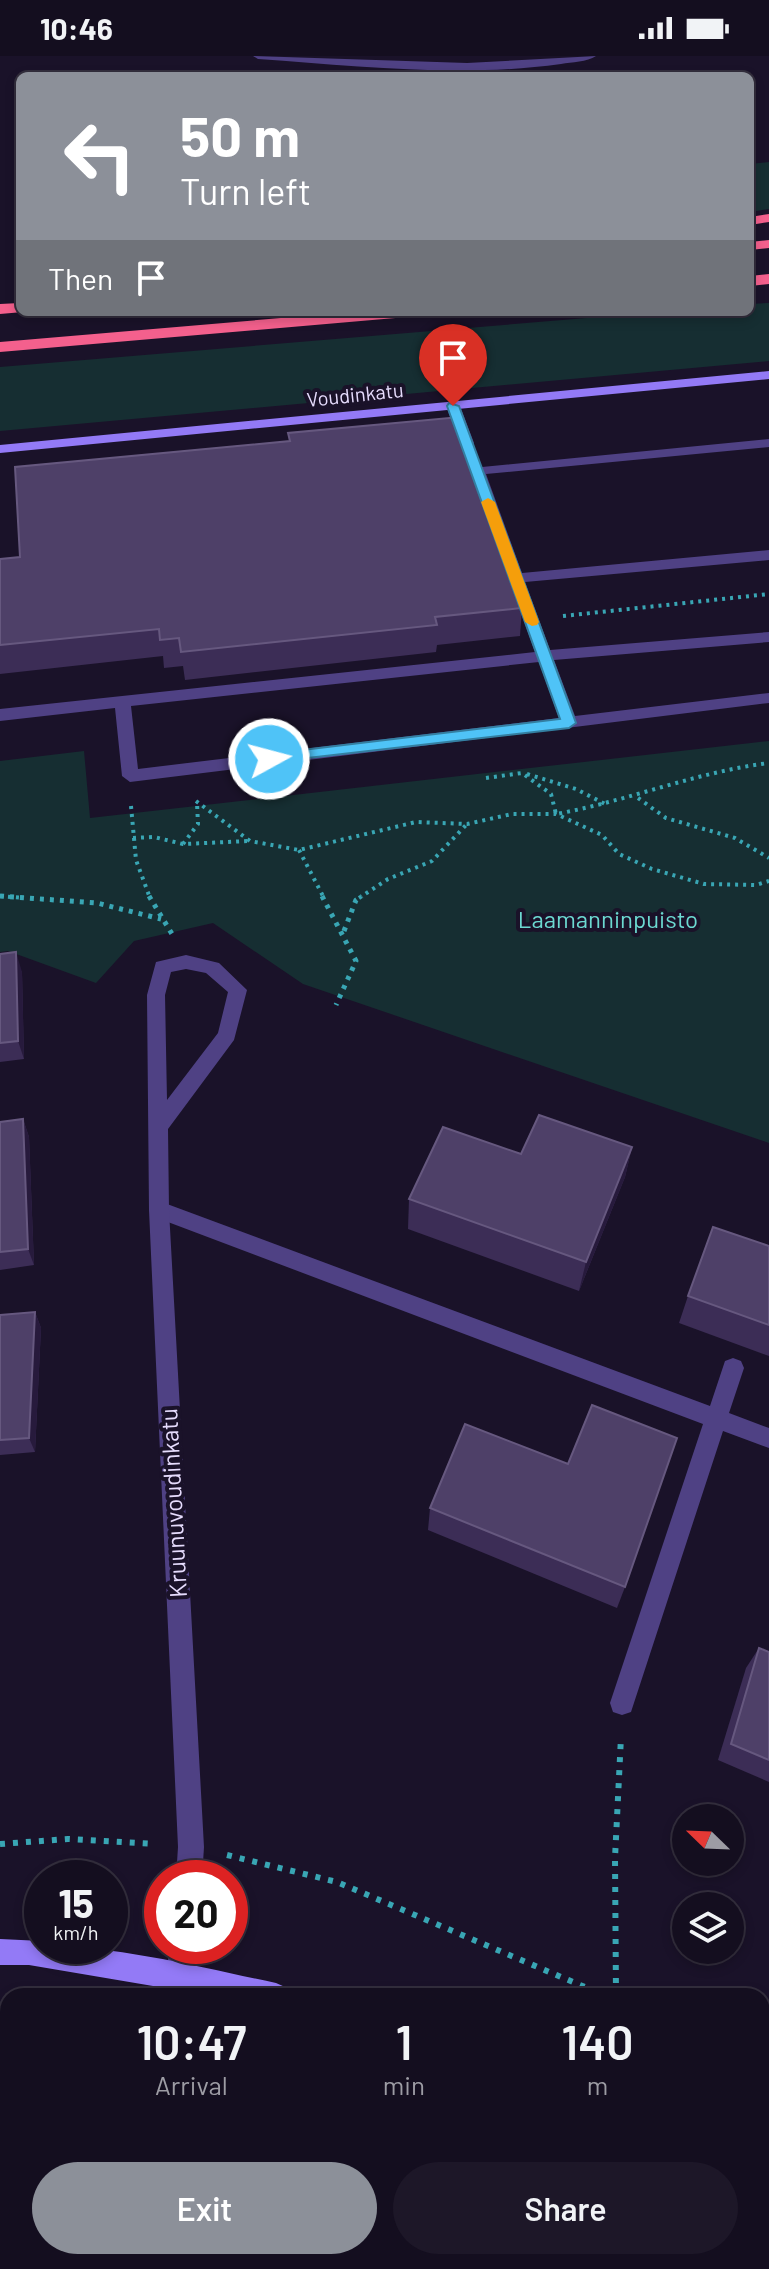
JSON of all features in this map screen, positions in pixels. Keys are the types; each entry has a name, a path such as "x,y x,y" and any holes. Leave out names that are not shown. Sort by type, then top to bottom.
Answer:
{"highway":[{"path":"0,347 360,316"}],"main road":[{"name":"Voudinkatu","path":"0,449 766,376"},
{"path":"0,1952 29,1952 238,1988"}],"street":[{"path":"258,56 466,67 532,64 591,56"},
{"path":"453,406 569,723"},
{"path":"477,471 769,443"},
{"path":"516,578 769,555"},
{"path":"0,715 544,656 769,637"},
{"path":"122,702 130,776 769,698"},
{"path":"158,1127 227,1035 238,990 219,969 187,959"},
{"name":"Kruunuvoudinkatu","path":"187,959 163,967 156,995 159,1210 190,1860"},
{"path":"159,1210 769,1438"},
{"path":"622,1703 733,1368"},
{"path":"180,1976 181,1964"}],"path":[{"path":"531,619 769,594"},
{"path":"133,838 154,837 183,844 250,841 299,850 416,822 467,824 512,814 556,814 608,805 728,768 769,763"},
{"path":"486,778 522,773 576,789 608,805"},
{"path":"522,773 551,794 556,814"},
{"path":"130,776 138,872 146,893 187,959"},
{"path":"637,797 666,818 735,838 769,858"},
{"path":"183,844 198,824 197,802 250,841"},
{"path":"556,814 602,835 619,854 652,869 704,884 756,885 769,881"},
{"path":"344,932 356,900 388,879 432,861 467,824"},
{"path":"299,850 344,932 356,961 336,1005"},
{"path":"0,896 97,903 162,920"},
{"path":"616,1988 615,1858 622,1703"},
{"path":"0,1844 68,1839 191,1847 337,1882 587,1988"}],"green space":[{"path":"769,162 769,209 754,211 754,164"},
{"path":"769,303 769,361 0,431 0,367 611,316 754,316 754,304"},
{"name":"Laamanninpuisto","path":"769,741 769,1143 303,984 213,923 134,941 96,983 8,951 0,952 0,761 84,751 90,818"}],"building":[{"path":"460,417 522,608 435,617 437,625 181,652 179,638 160,640 159,629 0,645 0,559 20,557 15,467 290,441 288,433"},
{"path":"16,952 18,1041 0,1043 0,954"},
{"path":"539,1115 632,1147 586,1262 409,1199 443,1127 521,1154"},
{"path":"23,1119 28,1249 0,1252 0,1122"},
{"path":"713,1227 769,1246 769,1325 688,1296"},
{"path":"35,1312 29,1438 0,1440 0,1315"},
{"path":"592,1405 677,1438 625,1587 430,1508 465,1424 568,1464"},
{"path":"759,1648 769,1652 769,1760 731,1744"}],"slow traffic":[{"path":"488,502 532,622"}],"route":[{"path":"269,759 569,723 453,406"}]}
